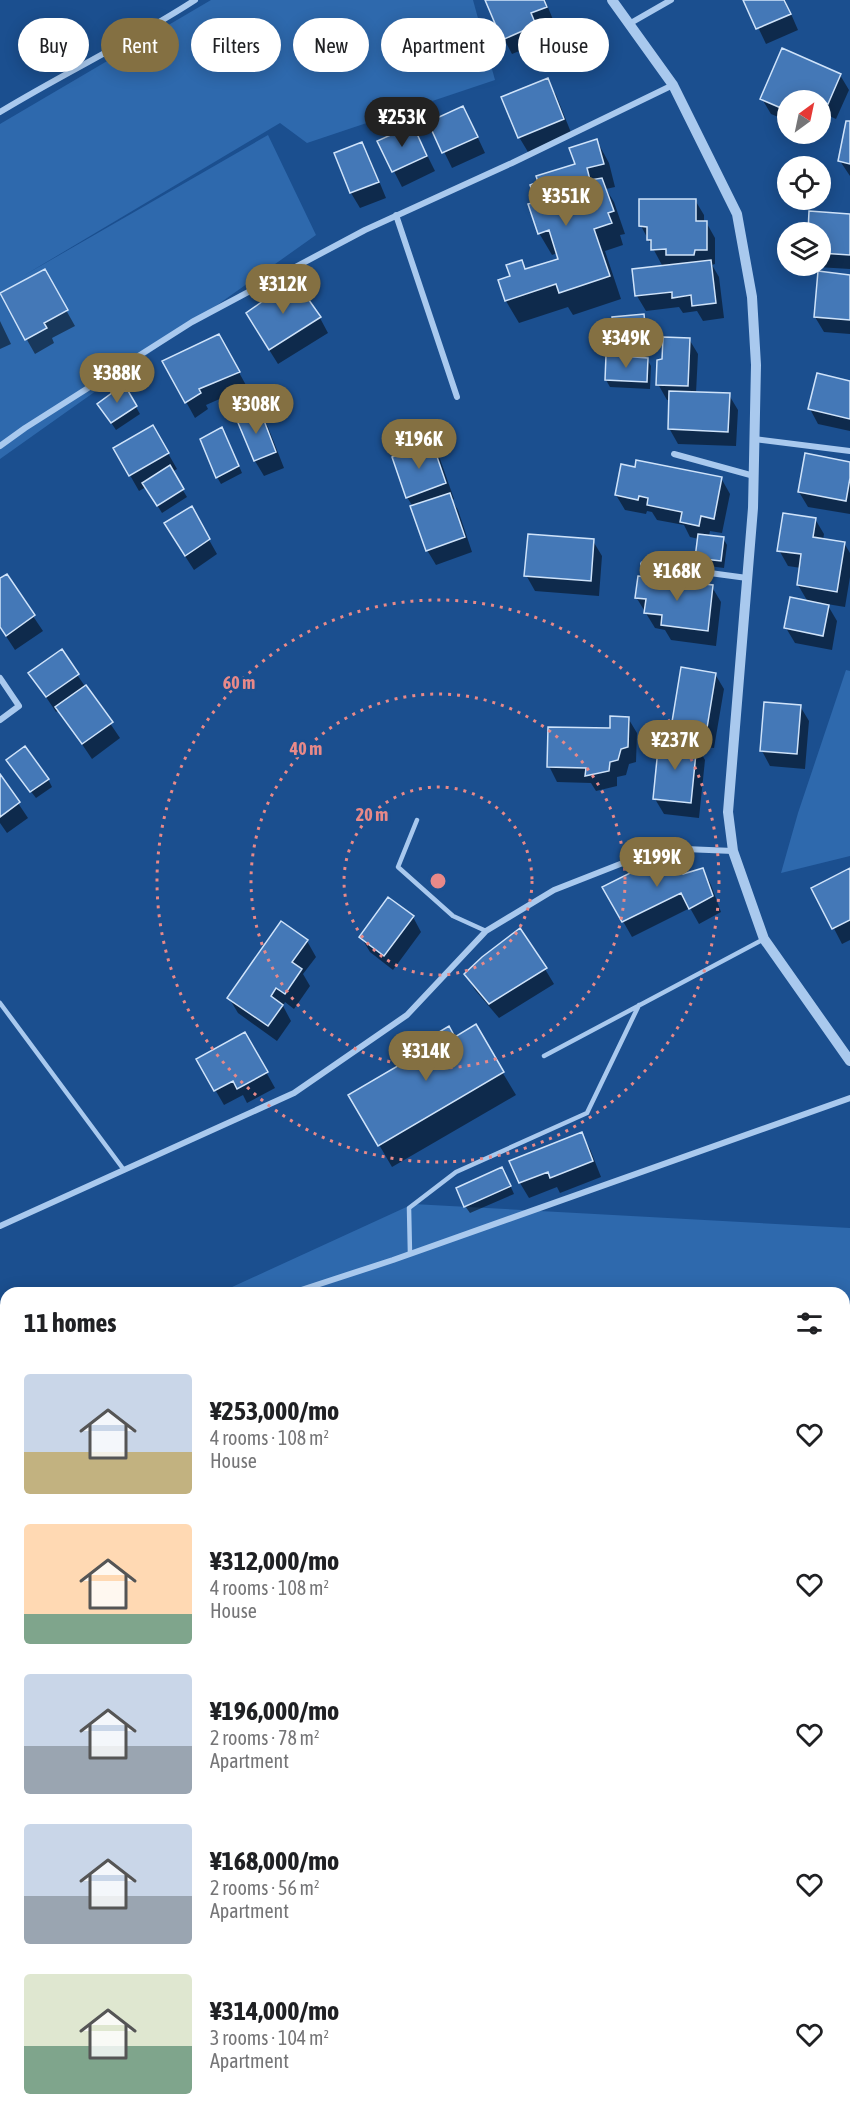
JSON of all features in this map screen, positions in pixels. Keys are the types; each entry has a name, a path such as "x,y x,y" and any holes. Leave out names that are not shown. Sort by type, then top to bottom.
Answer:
{"street":[{"path":"0,112 195,0"},
{"path":"612,0 673,85 737,214 752,297 756,365 753,508 728,812 733,850 764,939 850,1061"},
{"path":"629,24 671,0"},
{"path":"0,446 192,322 365,230 512,163 673,85"},
{"path":"396,215 458,397"},
{"path":"754,439 850,451"},
{"path":"674,454 753,476"},
{"path":"643,564 747,578"},
{"path":"0,678 20,706 0,720"},
{"path":"0,1226 294,1093 407,1015 486,930 554,890 661,848 733,850"},
{"path":"310,1287 410,1254 850,1098"}],"lane":[{"path":"417,820 398,867 453,916 486,930"},
{"path":"544,1056 764,939"},
{"path":"0,1004 124,1170"},
{"path":"410,1254 409,1208 456,1172 587,1113 639,1005"}],"shaded area":[{"path":"211,0 473,0 478,18 381,18 381,72 493,72 495,80 307,143 280,123 23,276 268,135 316,235 0,459 0,124 101,65 101,72 179,72 179,19"},
{"path":"846,670 850,671 850,856 781,873 798,813"},
{"path":"413,1204 850,1228 850,1287 232,1287"}],"building":[{"path":"485,0 544,0 547,7 531,13 533,18 518,18 518,33 506,38 506,18 493,18"},
{"path":"743,0 784,0 791,14 756,29"},
{"path":"782,48 841,74 831,97 831,90 777,90 777,106 760,99"},
{"path":"548,78 564,119 518,138 501,97"},
{"path":"463,106 478,137 442,153 428,122"},
{"path":"846,121 850,121 850,164 838,161"},
{"path":"413,125 427,156 392,172 377,141"},
{"path":"597,139 604,164 587,168 590,180 602,178 614,211 608,213 612,223 594,229 610,276 559,293 556,284 505,301 498,280 510,276 506,265 522,260 525,269 558,259 549,230 538,234 528,204 536,202 530,185 538,182 536,176 575,164 569,148"},
{"path":"362,142 379,182 350,193 334,153"},
{"path":"639,199 696,199 696,221 707,221 707,250 695,250 694,255 666,255 666,249 651,250 651,240 647,240 647,227 639,226"},
{"path":"809,211 850,214 850,255 831,254 831,222 808,222"},
{"path":"711,260 716,303 692,306 691,295 672,298 672,292 635,296 632,269"},
{"path":"45,269 68,310 44,323 47,328 25,340 0,293"},
{"path":"831,273 850,275 850,320 814,317 818,276 831,276"},
{"path":"294,279 321,317 269,350 246,313"},
{"path":"644,314 647,343 614,346 612,317"},
{"path":"219,334 240,372 199,389 201,393 185,403 162,361"},
{"path":"663,337 690,338 688,386 656,385 657,360 662,359"},
{"path":"606,355 648,358 647,382 605,380"},
{"path":"817,373 850,381 850,419 808,409"},
{"path":"124,384 137,406 111,423 97,404"},
{"path":"669,391 730,393 728,432 668,429"},
{"path":"260,410 276,452 254,461 236,418"},
{"path":"153,425 169,453 129,476 113,448"},
{"path":"222,427 239,466 216,478 200,439"},
{"path":"432,442 446,483 406,498 392,457"},
{"path":"805,453 850,462 846,501 798,492"},
{"path":"636,460 722,477 714,519 701,516 699,526 680,522 682,512 647,505 648,498 639,496 638,500 615,495 621,464 635,467"},
{"path":"170,465 184,489 157,506 142,483"},
{"path":"450,493 465,537 426,551 410,506"},
{"path":"192,506 210,539 185,556 164,523"},
{"path":"783,513 816,518 813,537 845,542 837,592 797,585 801,554 777,551"},
{"path":"528,534 594,539 591,581 524,576"},
{"path":"698,534 724,537 721,561 695,558"},
{"path":"7,574 35,615 6,636 0,627 0,578"},
{"path":"638,576 713,585 708,631 661,625 662,615 644,613 646,599 635,598"},
{"path":"790,597 829,605 823,636 784,628"},
{"path":"62,649 79,674 46,697 28,673"},
{"path":"681,667 716,673 706,734 671,728"},
{"path":"86,685 113,722 82,744 55,707"},
{"path":"764,702 801,705 797,754 760,751"},
{"path":"610,716 629,717 628,747 621,749 618,760 610,762 609,771 585,776 586,768 547,767 548,727 610,728"},
{"path":"659,739 697,743 691,803 653,799"},
{"path":"25,746 49,779 30,792 6,760"},
{"path":"0,774 20,802 0,817"},
{"path":"662,857 677,858 683,874 703,868 713,896 689,909 681,893 622,922 602,887"},
{"path":"850,868 850,920 832,929 811,888"},
{"path":"388,897 414,916 384,956 359,937"},
{"path":"281,921 308,940 292,962 302,969 285,994 276,988 271,996 283,1005 268,1026 227,998"},
{"path":"520,928 547,968 489,1004 464,974"},
{"path":"476,1024 504,1072 378,1146 348,1095 408,1060 404,1053 449,1026 455,1037"},
{"path":"245,1032 268,1072 237,1089 233,1081 214,1091 196,1059"},
{"path":"582,1132 593,1161 550,1178 548,1172 519,1183 509,1161"},
{"path":"502,1167 511,1186 464,1207 456,1188"}]}
